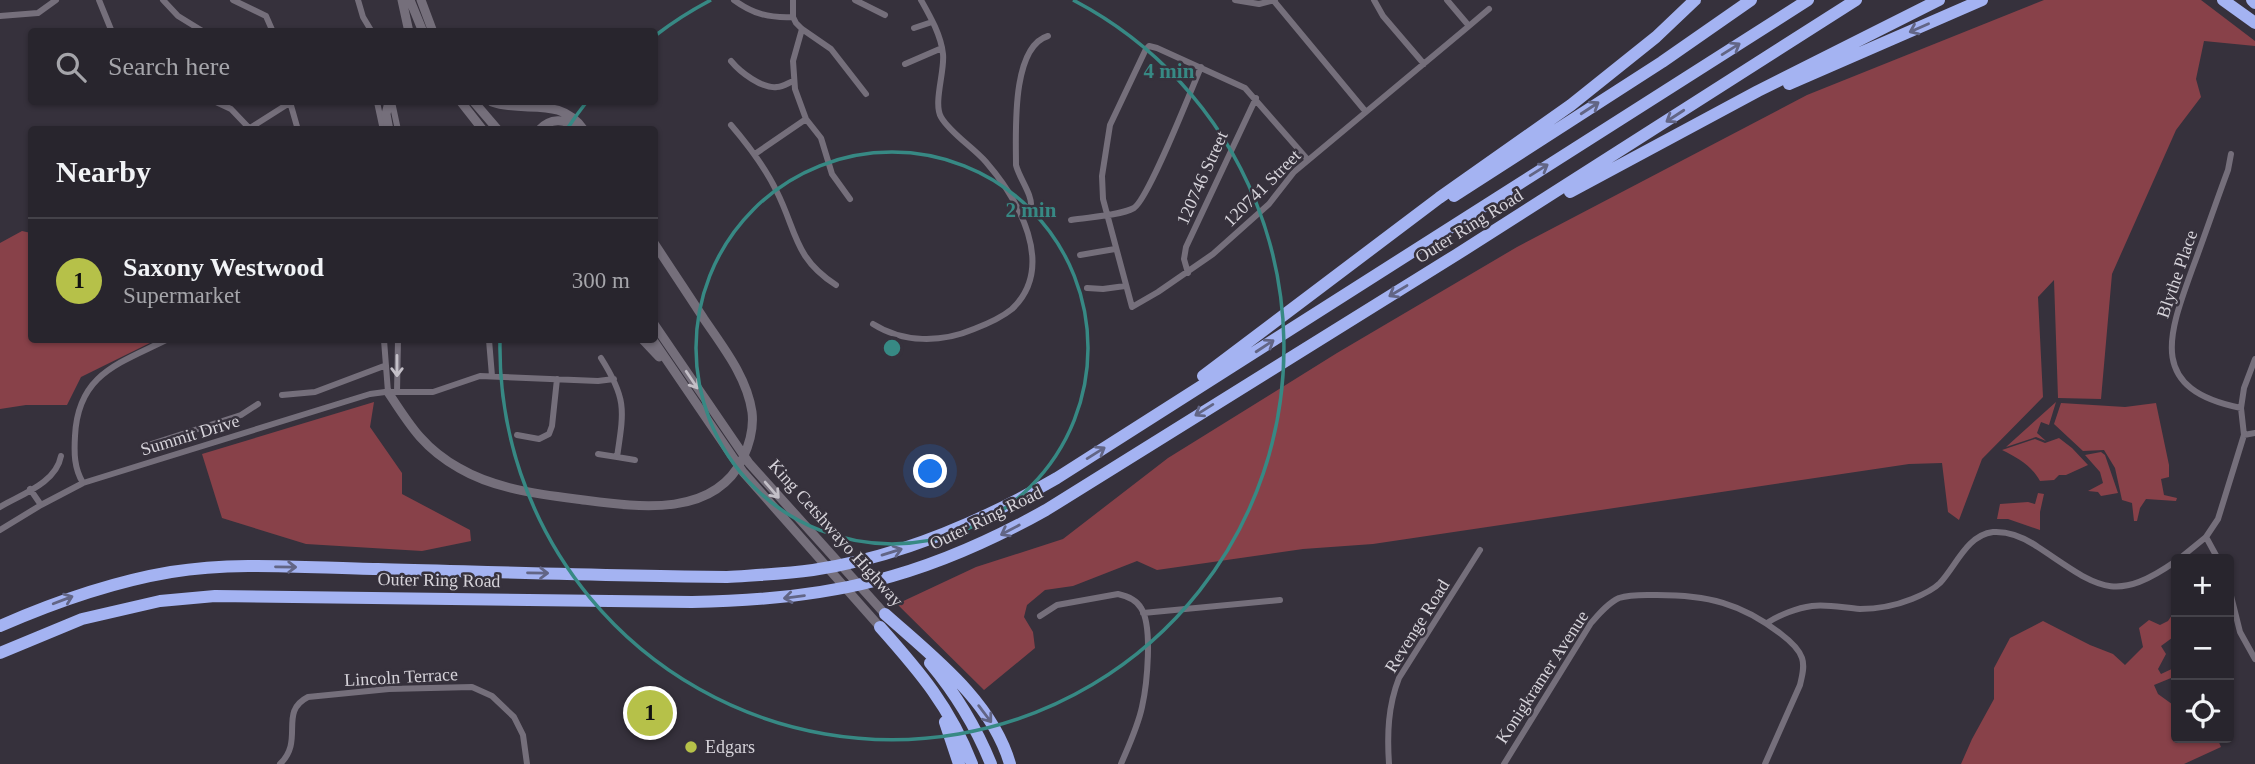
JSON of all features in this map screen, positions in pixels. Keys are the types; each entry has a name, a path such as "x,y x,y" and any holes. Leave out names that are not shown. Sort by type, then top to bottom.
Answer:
{"highway":[{"path":"1125,435 1457,185 1571,105 1657,37 1695,0"},
{"path":"1368,252 1662,62 1751,0"},
{"name":"Outer Ring Road","path":"0,626 78,594 119,582 215,567 703,577 780,574 825,568 897,550 979,520 1047,484 1808,0"},
{"name":"Outer Ring Road","path":"0,653 82,619 160,601 215,596 720,601 797,597 880,581 953,556 1023,523 1456,256 1856,0"},
{"path":"1456,256 1707,118 1939,0"},
{"path":"1707,118 1982,0"},
{"path":"2222,0 2255,23"},
{"path":"881,611 949,673 979,706 1001,740 1010,764"},
{"name":"King Cetshwayo Highway","path":"881,611 932,666 958,700 972,722 991,764"},
{"path":"880,627 937,706 951,736 959,764"},
{"name":"King Cetshwayo Highway","path":"880,627 942,701 972,764"}],"main road":[{"path":"401,0 408,28"},
{"path":"410,0 421,28"},
{"path":"421,0 432,28"},
{"path":"388,126 386,114 389,105"},
{"path":"463,105 480,126"},
{"path":"477,105 495,126"},
{"path":"505,105 556,109 570,116 578,126"},
{"path":"544,126 563,120 574,126"},
{"path":"393,395 415,433 445,460 462,470 506,486 552,496 647,507 679,504 709,494 734,474 746,452 753,426 750,401 727,352 658,249"},
{"name":"King Cetshwayo Highway","path":"658,330 749,463 881,611"},
{"path":"646,343 681,382"},
{"name":"King Cetshwayo Highway","path":"655,343 743,472 880,627"}],"street":[{"path":"0,16 38,13 56,0"},
{"path":"99,0 110,28"},
{"path":"163,0 178,16 198,28"},
{"path":"233,0 265,16 271,28"},
{"path":"358,0 370,28"},
{"path":"734,0 751,12 764,16 793,17"},
{"path":"793,0 793,17 802,29 831,49 866,94"},
{"path":"855,0 885,15"},
{"path":"873,324 892,335 932,339 964,333 1004,314 1023,294 1030,276 1031,252 1022,214 1013,196 993,170 948,126 939,113 942,48 921,0"},
{"path":"1235,0 1248,4 1275,1 1366,112"},
{"path":"1374,0 1383,16 1424,64"},
{"path":"1447,0 1469,26"},
{"name":"120741 Street","path":"1125,286 1132,307 1188,273 1213,254 1262,211 1294,172 1489,9"},
{"path":"363,16 363,28"},
{"path":"914,28 932,22"},
{"path":"802,29 793,61 793,80 806,119 821,138 836,182 850,199"},
{"path":"1022,214 1031,208 1032,203 1018,175 1016,164 1022,70 1030,49 1041,38 1048,36"},
{"path":"1087,288 1125,286 1102,187 1108,132 1142,54 1149,46 1239,85 1256,98 1308,160"},
{"path":"905,64 942,48"},
{"path":"731,61 739,70 767,87 782,86 793,80"},
{"path":"1070,220 1121,213 1132,209 1142,200 1201,67"},
{"name":"120746 Street","path":"1188,273 1184,259 1186,247 1256,98"},
{"path":"222,105 231,109 247,126"},
{"path":"255,126 286,105"},
{"path":"292,105 297,126"},
{"path":"378,105 382,126"},
{"path":"391,105 397,126"},
{"path":"755,154 806,119"},
{"path":"731,125 755,154 778,194 803,255 815,270 836,285"},
{"name":"Blythe Place","path":"2231,154 2228,170 2178,310 2171,336 2171,351 2176,368 2191,387 2214,402 2241,408"},
{"path":"1080,255 1115,249"},
{"path":"83,484 76,468 74,452 81,400 92,383 106,371 160,343"},
{"path":"384,343 384,366 393,395"},
{"path":"393,395 398,343"},
{"path":"489,343 492,376"},
{"path":"601,358 619,390 624,412 617,457"},
{"path":"2185,554 2206,537 2218,519 2244,435 2241,408 2246,381 2255,359"},
{"path":"282,395 315,392 384,366"},
{"name":"Summit Drive","path":"0,530 83,484 370,394 433,392 472,377 598,381 614,379"},
{"path":"517,435 539,439 549,434 557,379"},
{"path":"145,446 216,425 241,415 258,404"},
{"path":"216,425 221,439"},
{"path":"2244,435 2255,433"},
{"path":"598,454 635,460"},
{"path":"0,508 55,472 61,456"},
{"path":"30,489 41,505"},
{"path":"1767,623 1809,606 1869,609 1912,599 1938,585 1971,543 1991,532 2011,534 2032,543 2084,577 2117,587 2134,585 2152,578 2171,565"},
{"path":"2206,537 2215,554"},
{"name":"Revenge Road","path":"1389,764 1388,722 1392,696 1399,678 1480,550"},
{"path":"1040,616 1057,605 1118,594 1134,601 1143,612 1147,645 1143,704 1121,764"},
{"name":"Konigkramer Avenue","path":"1504,764 1591,623 1602,610 1620,598 1646,595 1702,597 1728,603 1767,623 1798,651 1803,659 1804,671 1800,685 1765,764"},
{"path":"1143,612 1280,600"},
{"path":"2234,608 2240,632 2255,659"},
{"name":"Lincoln Terrace","path":"280,764 291,749 293,710 308,697 462,686 487,693 510,712 523,735 527,764"}],"shaded area":[{"path":"2044,0 2201,0 2255,41 2255,46 2204,41 2196,79 2201,97 2176,130 2112,274 2101,399 2058,398 2054,280 2038,297 2043,397 1982,459 1959,520 1948,512 1942,463 1909,464 1373,544 1303,549 1157,570 1137,561 1073,586 1045,590 1027,605 1024,617 1033,632 1035,648 984,690 897,604 976,567 1063,539 1168,458 1337,353 1517,247 1807,95"},
{"path":"22,231 28,232 28,343 150,343 81,377 67,405 26,405 0,409 0,243"},
{"path":"374,402 370,427 402,473 402,494 470,530 471,541 422,551 306,544 222,518 202,454"},
{"path":"2056,402 2049,425 2041,422 2037,433 2046,441 2036,437 2006,447"},
{"path":"2061,403 2125,407 2156,403 2169,465 2169,477 2161,479 2164,495 2177,498 2176,501 2146,499 2140,508 2137,521 2134,521 2132,503 2122,500 2115,468 2104,450 2083,451 2054,424"},
{"path":"2059,438 2088,465 2066,475 2059,475 2054,480 2040,481 2024,463 2002,450 2035,439 2045,443"},
{"path":"2101,452 2105,455 2118,493 2101,496 2098,492 2088,491 2103,483 2100,472 2085,455"},
{"path":"2038,493 2044,494 2040,530 2008,519 1997,519 2000,504 2035,504"},
{"path":"2171,616 2171,639 2161,646 2166,654 2158,669 2161,674 2171,669 2171,678 2154,685 2158,694 2171,703 2171,743 2219,743 2221,747 2184,764 1961,764 1994,699 1994,668 2010,638 2043,621 2113,654 2125,665 2143,647 2139,628 2149,620 2160,625"}],"place":[{"name":"Saxony Westwood","path":"650,713"},
{"name":"Edgars","path":"691,747"}]}
